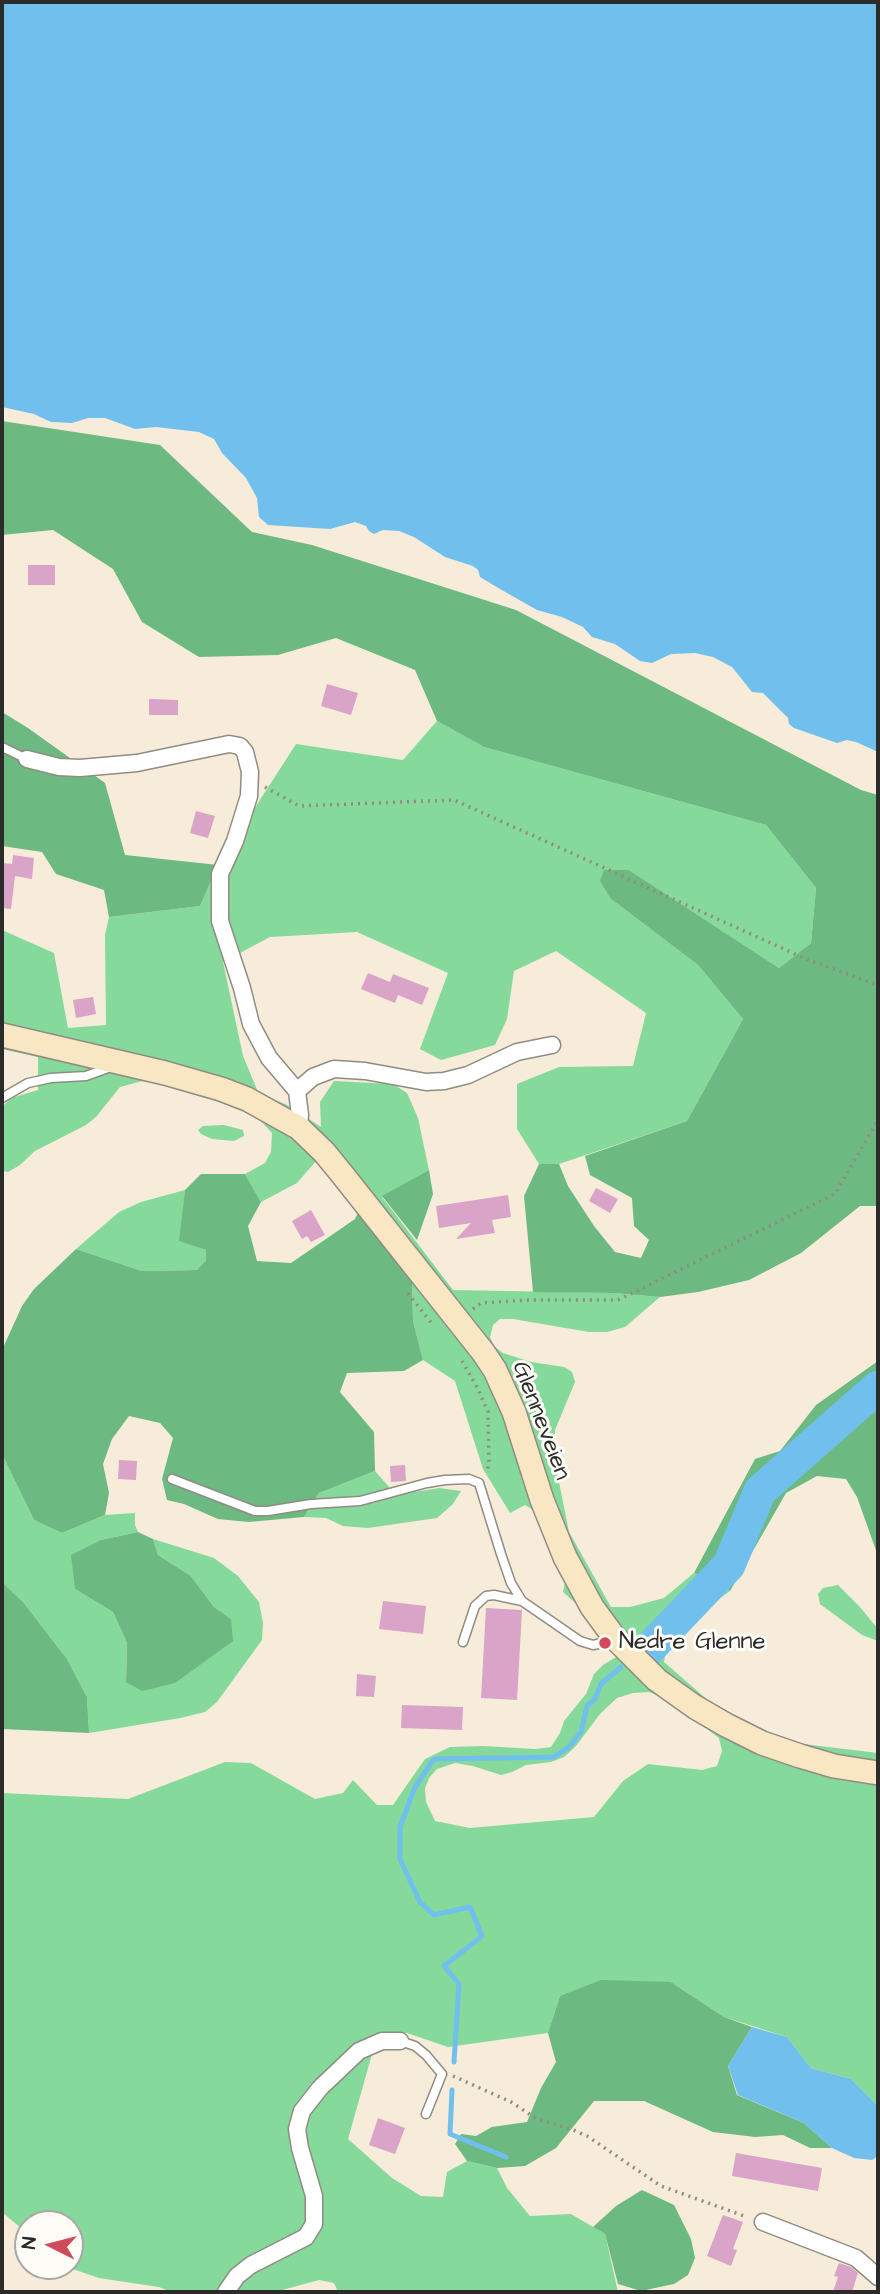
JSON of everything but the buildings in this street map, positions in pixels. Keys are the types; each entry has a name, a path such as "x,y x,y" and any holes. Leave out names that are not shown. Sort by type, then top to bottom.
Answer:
{"main road":[{"name":"Glenneveien","path":"2,1035 164,1073 247,1099 299,1128 342,1174 447,1325 483,1352 495,1370 514,1412 556,1538 592,1606 614,1637 657,1680 726,1725 762,1743 800,1756 834,1766 878,1773"}],"street":[{"path":"27,759 60,767 110,767 214,746 235,744 245,752 251,779 247,804 220,874 220,921 251,1024 269,1058 297,1091 299,1128"},
{"path":"297,1091 313,1077 334,1069 365,1071 426,1082 444,1081 468,1074 517,1052 552,1045"},
{"path":"226,2292 237,2276 251,2265 306,2236 314,2224 314,2196 297,2129 302,2111 320,2088 359,2051 382,2041 400,2041"},
{"path":"763,2222 856,2258 878,2277"}],"lane":[{"path":"2,747 27,759"},
{"path":"2,1098 28,1083 51,1078 86,1076 108,1068 111,1061"},
{"path":"172,1479 255,1511 268,1511 311,1504 360,1501 445,1480 469,1479 479,1483 511,1583 522,1601 569,1636 580,1641 593,1645 614,1637"},
{"path":"463,1642 471,1614 481,1600 494,1595 522,1601"},
{"path":"400,2041 415,2046 442,2074 426,2114"}],"path":[{"path":"251,779 299,806 454,800 806,959 878,985"},
{"path":"407,1293 447,1325 481,1303 618,1300 835,1194 878,1120"},
{"path":"460,1357 488,1412 489,1462 487,1473 479,1483"},
{"path":"442,2074 467,2081 544,2122 587,2136 661,2186 763,2222"}],"green space":[{"path":"2,421 160,445 252,532 312,545 516,610 861,790 878,795 878,1206 860,1206 801,1253 749,1280 698,1292 660,1297 613,1293 533,1292 524,1196 539,1164 559,1164 568,1186 615,1252 641,1258 649,1240 634,1226 632,1198 590,1175 585,1156 687,1121 743,1019 698,965 611,899 600,881 604,870 629,870 779,968 811,943 816,888 766,825 484,747 437,721 415,670 336,638 278,655 199,657 142,622 113,569 53,530 2,535"},
{"path":"2,712 105,783 125,855 218,865 200,906 109,917 104,890 56,874 42,852 2,846"},
{"path":"437,721 484,747 766,825 816,888 811,943 779,968 629,870 611,899 698,965 743,1019 687,1121 559,1164 539,1164 517,1129 517,1084 559,1067 633,1066 646,1013 556,951 514,971 507,1019 495,1045 441,1060 420,1049 448,973 357,932 270,937 223,962 243,1056 258,1092 287,1105 321,1127 320,1102 334,1081 393,1084 407,1093 418,1118 429,1170 382,1197 453,1290 613,1293 660,1297 625,1327 607,1332 589,1332 513,1319 500,1319 493,1325 490,1337 494,1346 503,1353 531,1362 564,1367 572,1372 575,1382 555,1430 556,1467 569,1532 611,1607 630,1607 664,1598 694,1573 730,1591 671,1638 664,1662 718,1709 767,1733 795,1743 878,1753 878,2106 851,2079 811,2068 787,2037 724,2017 671,1982 560,1996 548,2033 448,2047 407,2033 378,2033 348,2139 392,2178 421,2196 443,2197 447,2172 467,2161 497,2168 507,2188 530,2216 571,2214 605,2234 618,2292 338,2292 334,2283 319,2280 275,2292 171,2292 159,2287 99,2278 84,2273 84,2210 14,2210 14,2222 2,2212 2,1793 128,1799 225,1762 251,1763 315,1799 343,1793 353,1780 377,1805 393,1805 425,1759 450,1747 551,1747 564,1721 586,1694 594,1674 616,1657 589,1623 582,1609 563,1592 565,1582 552,1557 535,1511 525,1505 510,1513 483,1469 455,1381 423,1360 413,1321 412,1279 317,1160 297,1183 261,1202 245,1174 265,1163 271,1152 272,1133 257,1117 222,1103 146,1080 120,1087 96,1117 86,1125 35,1151 8,1172 2,1171 2,1107 11,1098 38,1090 38,1057 2,1049 2,930 54,953 68,1028 106,1025 105,935 109,917 200,906 218,865 296,744 403,760","holes":["649,1692 665,1698 719,1738 722,1751 717,1766 702,1770 648,1764 623,1781 594,1817 470,1828 435,1821 426,1802 425,1788 429,1778 437,1769 455,1763 501,1775 526,1765 551,1762 564,1757 617,1698 633,1693"]},
{"path":"224,1125 243,1130 244,1136 234,1141 212,1139 198,1130 203,1126"},
{"path":"429,1170 433,1194 417,1240 382,1196"},
{"path":"201,1174 245,1174 261,1202 248,1226 257,1261 291,1263 355,1219 359,1211 412,1280 413,1321 423,1360 404,1371 347,1373 340,1392 374,1432 375,1471 319,1493 304,1517 249,1522 218,1519 184,1504 167,1500 162,1479 173,1438 160,1423 129,1416 112,1439 103,1464 109,1493 105,1515 62,1533 34,1520 2,1454 2,1350 22,1306 34,1289 76,1249 142,1271 197,1270 206,1260 206,1250 179,1241 185,1190"},
{"path":"185,1190 180,1240 206,1250 206,1260 197,1270 142,1271 76,1249 119,1212 141,1202"},
{"path":"878,1361 878,1556 857,1497 846,1479 817,1476 786,1493 730,1591 694,1573 755,1459 780,1451 816,1405"},
{"path":"2,1454 34,1520 62,1533 105,1515 135,1513 138,1532 101,1540 75,1589 113,1612 127,1643 126,1682 231,1619 214,1607 191,1576 158,1555 153,1539 214,1558 238,1576 259,1602 263,1623 262,1640 217,1702 205,1712 89,1733 87,1697 67,1659 23,1602 2,1582"},
{"path":"375,1471 396,1495 439,1488 461,1491 453,1504 437,1518 368,1528 343,1526 326,1518 304,1517 319,1493"},
{"path":"138,1532 153,1539 158,1555 191,1576 214,1607 231,1619 233,1641 175,1683 142,1691 126,1682 127,1643 113,1612 75,1589 71,1555 101,1540"},
{"path":"2,1582 23,1602 67,1659 87,1697 89,1733 2,1729"},
{"path":"838,1585 878,1629 878,1641 862,1635 820,1604 818,1594 823,1588"},
{"path":"601,1980 671,1982 724,2017 752,2027 728,2066 737,2095 804,2123 832,2148 810,2148 783,2135 755,2137 713,2132 644,2101 594,2101 556,2148 525,2166 497,2168 467,2161 455,2144 461,2134 476,2136 492,2127 527,2122 541,2088 556,2062 548,2033 560,1996"},
{"path":"642,2190 674,2205 691,2239 695,2258 688,2275 674,2284 641,2291 618,2284 605,2234 593,2227 616,2206"}],"water":[{"path":"2,2 878,2 878,752 856,742 847,740 837,743 794,728 789,724 788,718 763,693 752,692 732,667 713,657 695,653 671,654 652,663 640,661 615,644 592,637 583,627 562,617 537,610 500,589 480,577 473,566 445,557 414,537 399,531 383,530 374,534 366,526 355,522 330,529 268,525 259,517 257,498 246,478 222,453 214,439 199,432 156,427 135,429 105,418 88,418 72,423 51,422 34,414 2,407"},
{"path":"752,2027 787,2037 811,2068 851,2079 878,2106 878,2156 872,2160 854,2158 832,2148 804,2123 738,2095 728,2066"}],"waterway":[{"path":"648,1650 729,1565 760,1491 878,1387"},
{"path":"454,2062 459,1984 444,1966 482,1936 470,1907 434,1915 420,1902 400,1859 400,1827 415,1787 434,1759 554,1757 569,1747 581,1732 587,1706 595,1699 601,1684 621,1667"},
{"path":"452,2090 450,2134 506,2157"}],"place":[{"name":"Nedre Glenne","path":"605,1643"}]}
